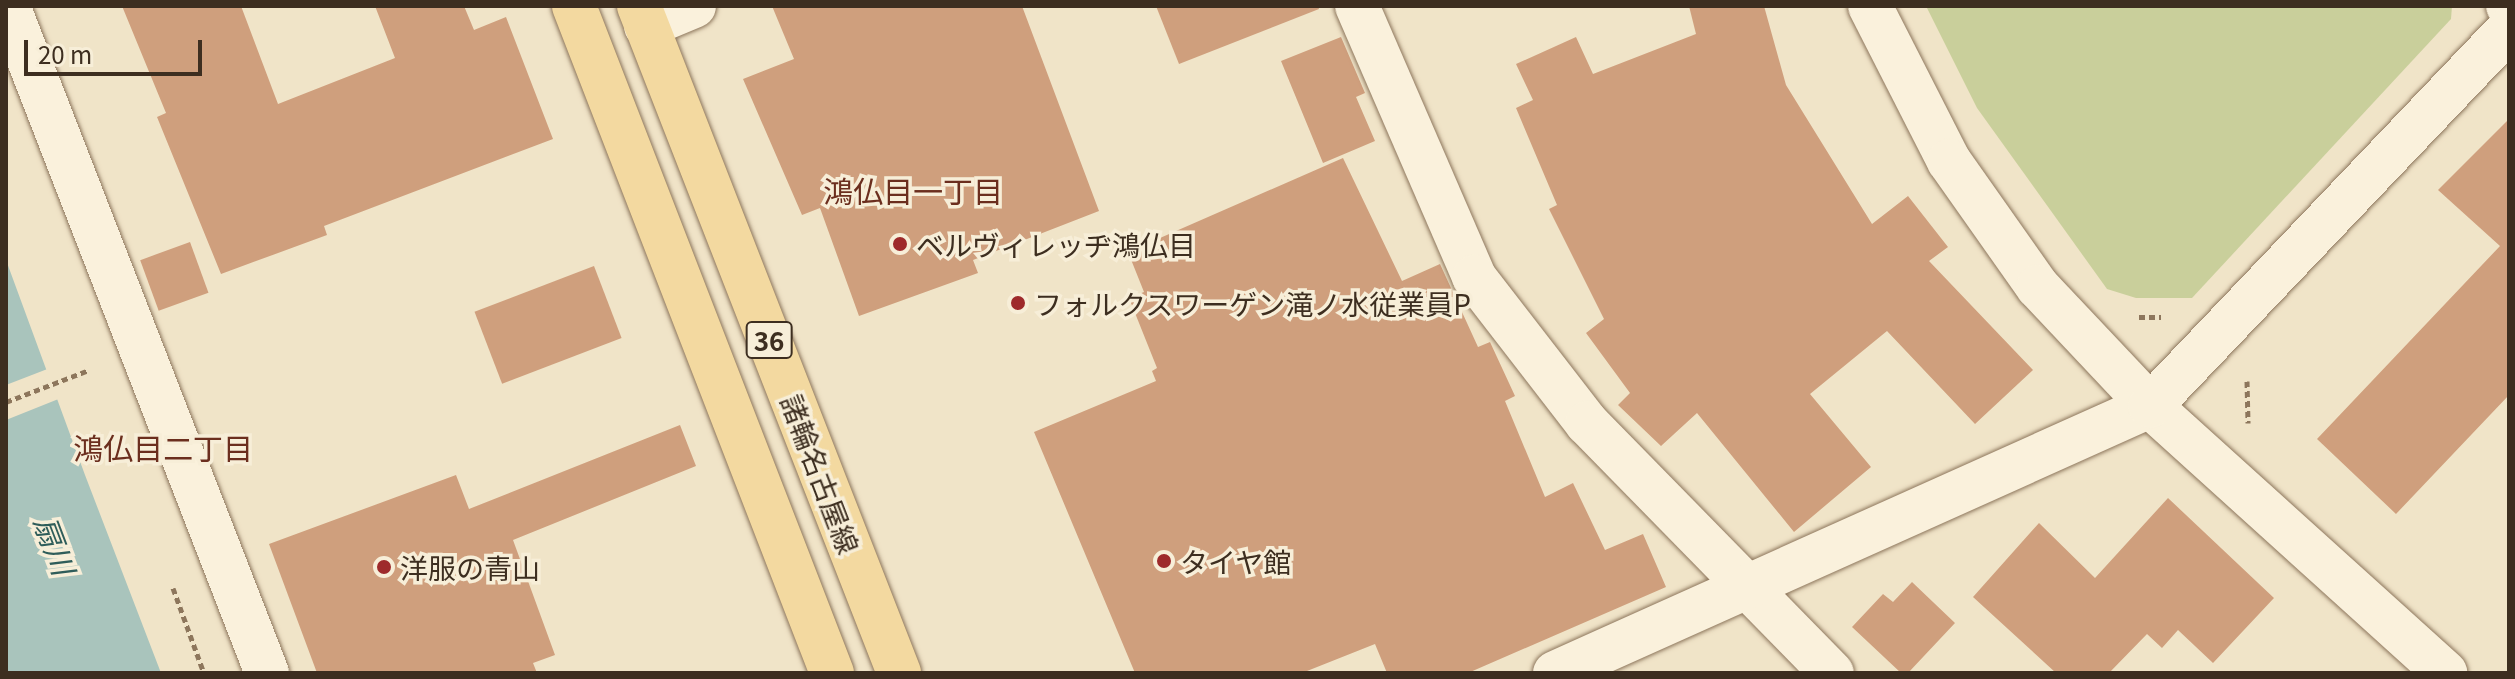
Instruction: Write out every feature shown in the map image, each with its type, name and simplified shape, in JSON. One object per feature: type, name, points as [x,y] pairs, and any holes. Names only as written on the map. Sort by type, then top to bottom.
[{"type":"main road","name":"36","points":[[574,6],[832,673]]},
{"type":"main road","name":"諸輪名古屋線","points":[[643,16],[899,673]]},
{"type":"street","points":[[8,6],[267,673]]},
{"type":"street","points":[[643,16],[694,6]]},
{"type":"street","points":[[1357,6],[1474,277],[1587,423],[1832,673]]},
{"type":"street","points":[[1870,6],[1949,161],[2038,287],[2150,406],[2445,673]]},
{"type":"street","points":[[1555,673],[2150,406],[2509,29]]},
{"type":"path","points":[[2132,317],[2172,317]]},
{"type":"path","points":[[6,402],[89,370]]},
{"type":"path","points":[[2247,370],[2249,431]]},
{"type":"green space","points":[[1926,6],[2452,6],[2451,19],[2192,298],[2136,298],[2107,289],[1977,108]]},
{"type":"water","name":"扇川","points":[[6,260],[85,475],[161,673],[6,673]]},
{"type":"pier","points":[[50,368],[61,398],[6,420],[6,385]]},
{"type":"building","points":[[122,6],[241,6],[278,104],[395,58],[375,6],[464,6],[474,30],[506,17],[553,139],[324,226],[327,235],[221,274],[157,117],[166,113]]},
{"type":"building","points":[[772,6],[1022,6],[1099,211],[973,260],[978,273],[859,316],[820,208],[802,215],[743,79],[794,59]]},
{"type":"building","points":[[1156,6],[1318,6],[1319,9],[1179,64]]},
{"type":"building","points":[[1689,6],[1764,6],[1786,85],[1872,224],[1908,196],[1948,247],[1929,261],[2033,370],[1975,424],[1887,331],[1810,394],[1871,467],[1794,532],[1697,413],[1661,446],[1618,405],[1630,393],[1586,333],[1604,319],[1549,209],[1557,205],[1516,108],[1533,100],[1516,64],[1576,37],[1593,74],[1696,34]]},
{"type":"building","points":[[1341,37],[1365,93],[1356,97],[1375,141],[1323,163],[1281,61]]},
{"type":"building","points":[[2509,119],[2509,395],[2396,514],[2317,439],[2500,246],[2438,190]]},
{"type":"building","points":[[1343,158],[1402,281],[1440,264],[1478,347],[1490,342],[1515,396],[1505,401],[1545,497],[1573,483],[1605,550],[1643,534],[1666,587],[1468,673],[1387,673],[1375,644],[1302,673],[1135,673],[1034,432],[1156,381],[1152,371],[1157,368],[1129,298],[1144,292],[1128,252]]},
{"type":"building","points":[[190,242],[208,293],[159,311],[140,260]]},
{"type":"building","points":[[594,266],[622,338],[502,384],[475,312]]},
{"type":"building","name":"洋服の青山","points":[[680,425],[696,466],[513,540],[555,655],[533,663],[537,673],[317,673],[269,544],[456,475],[469,509]]},
{"type":"building","points":[[2168,498],[2274,598],[2213,663],[2178,630],[2162,648],[2147,634],[2109,673],[2056,673],[1973,597],[2039,523],[2095,578]]},
{"type":"building","points":[[1912,582],[1955,623],[1908,673],[1901,673],[1852,627],[1883,594],[1893,602]]},
{"type":"place","name":"ベルヴィレッヂ鴻仏目","points":[[900,244]]},
{"type":"place","name":"フォルクスワーゲン滝ノ水従業員P","points":[[1018,303]]},
{"type":"place","name":"タイヤ館","points":[[1164,561]]},
{"type":"place","name":"洋服の青山","points":[[384,567]]},
{"type":"district","name":"鴻仏目一丁目","points":[[913,190]]},
{"type":"district","name":"鴻仏目二丁目","points":[[163,447]]}]
